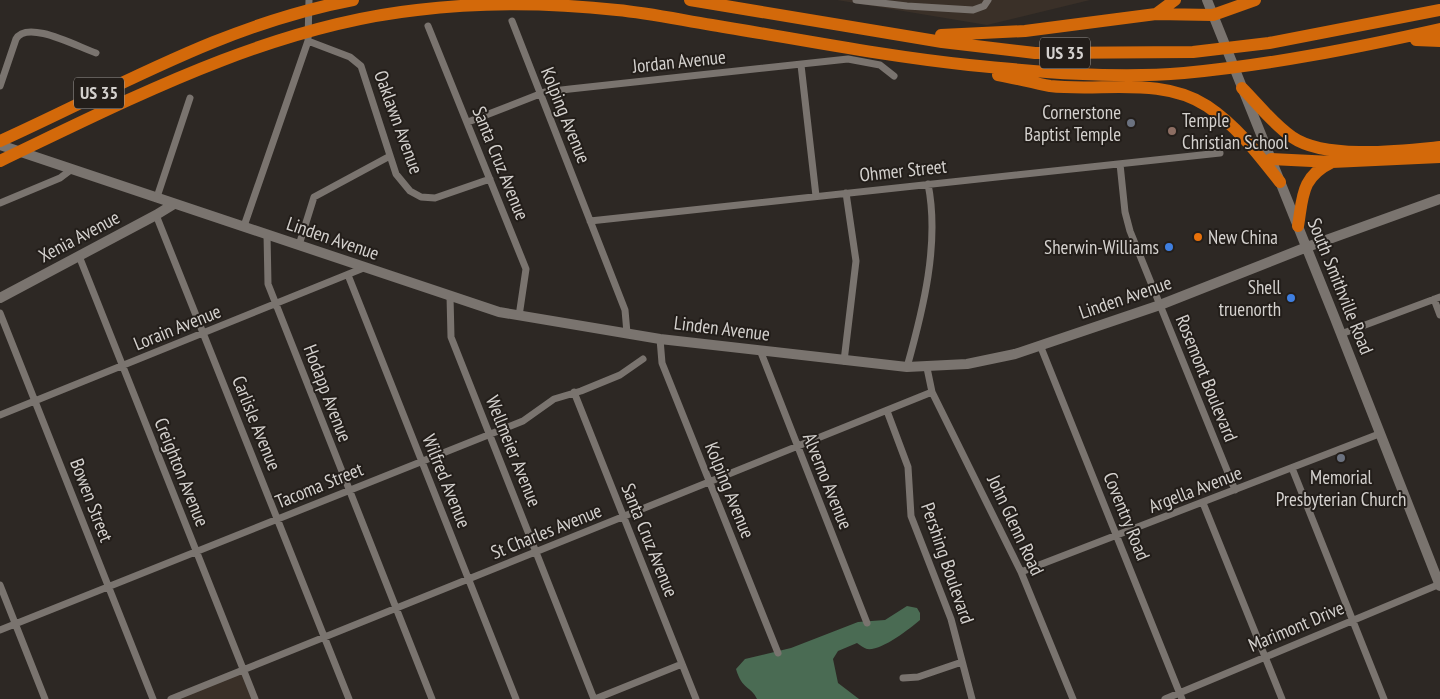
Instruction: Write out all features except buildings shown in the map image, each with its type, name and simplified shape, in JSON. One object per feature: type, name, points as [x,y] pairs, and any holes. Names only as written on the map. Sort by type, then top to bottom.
[{"type":"highway","name":"US 35","points":[[0,143],[172,58],[222,37],[353,0]]},
{"type":"highway","name":"US 35","points":[[690,0],[898,34],[1035,53],[1193,52],[1278,42],[1440,10]]},
{"type":"highway","points":[[1156,14],[1175,0]]},
{"type":"highway","points":[[898,34],[974,35],[1016,32],[1156,14],[1214,19],[1255,0]]},
{"type":"highway","name":"US 35","points":[[0,161],[223,60],[279,40],[339,24],[415,10],[482,5],[554,5],[620,10],[918,58],[1092,74],[1181,73],[1302,58],[1440,29]]},
{"type":"highway","points":[[1381,42],[1440,41]]},
{"type":"highway","points":[[918,58],[1051,86],[1152,88],[1185,95],[1206,105],[1233,125],[1280,182]]},
{"type":"highway","points":[[1242,88],[1292,137],[1313,148],[1398,151],[1440,147]]},
{"type":"highway","points":[[1271,159],[1332,162],[1440,157]]},
{"type":"highway","points":[[1298,226],[1306,186],[1315,170],[1332,162]]},
{"type":"main road","name":"South Smithville Road","points":[[1207,0],[1307,247],[1440,585]]},
{"type":"main road","name":"Linden Avenue","points":[[0,143],[174,204],[499,312],[660,339],[844,361],[927,368],[975,363],[1040,345],[1160,305],[1307,247],[1440,199]]},
{"type":"main road","name":"Xenia Avenue","points":[[0,298],[174,204]]},
{"type":"street","points":[[244,226],[308,41],[309,0]]},
{"type":"street","points":[[856,0],[900,6],[974,10],[984,6],[988,0]]},
{"type":"street","name":"Kolping Avenue","points":[[512,21],[625,310],[627,333]]},
{"type":"street","name":"Santa Cruz Avenue","points":[[428,26],[526,269],[519,316]]},
{"type":"street","points":[[0,86],[16,39],[19,34],[27,30],[39,31],[96,53]]},
{"type":"street","name":"Oaklawn Avenue","points":[[308,41],[350,56],[361,66],[390,156],[400,180],[410,191],[421,197],[442,197],[490,179]]},
{"type":"street","name":"Jordan Avenue","points":[[468,122],[540,94],[570,89],[857,60],[883,67],[894,76]]},
{"type":"street","points":[[801,66],[816,196]]},
{"type":"street","points":[[157,197],[190,98]]},
{"type":"street","name":"Ohmer Street","points":[[590,221],[1220,153]]},
{"type":"street","points":[[299,245],[314,197],[390,156]]},
{"type":"street","name":"Rosemont Boulevard","points":[[1120,164],[1127,223],[1235,490]]},
{"type":"street","points":[[0,203],[60,178],[72,169]]},
{"type":"street","points":[[907,367],[923,311],[932,236],[928,184]]},
{"type":"street","points":[[844,361],[856,261],[846,193]]},
{"type":"street","name":"Carlisle Avenue","points":[[156,215],[349,699]]},
{"type":"street","name":"Hodapp Avenue","points":[[267,234],[267,280],[432,699]]},
{"type":"street","name":"Creighton Avenue","points":[[79,256],[255,699]]},
{"type":"street","name":"Lorain Avenue","points":[[0,415],[366,267]]},
{"type":"street","name":"Wilfred Avenue","points":[[348,275],[516,699]]},
{"type":"street","name":"Wellmeier Avenue","points":[[450,296],[451,337],[595,699]]},
{"type":"street","points":[[1341,334],[1437,298],[1440,315]]},
{"type":"street","name":"Bowen Street","points":[[0,313],[153,699]]},
{"type":"street","name":"Kolping Avenue","points":[[660,339],[662,363],[778,653]]},
{"type":"street","name":"Coventry Road","points":[[1040,345],[1181,696]]},
{"type":"street","name":"Alverno Avenue","points":[[760,350],[867,623]]},
{"type":"street","name":"Tacoma Street","points":[[0,630],[530,418],[548,402],[620,375],[643,359]]},
{"type":"street","name":"John Glenn Road","points":[[927,368],[932,392],[1021,572],[1073,699]]},
{"type":"street","name":"Santa Cruz Avenue","points":[[574,392],[696,699]]},
{"type":"street","name":"St Charles Avenue","points":[[171,699],[932,392]]},
{"type":"street","name":"Pershing Boulevard","points":[[887,411],[908,467],[911,516],[951,619],[972,699]]},
{"type":"street","name":"Argella Avenue","points":[[1021,572],[1380,434]]},
{"type":"street","points":[[1292,468],[1384,699]]},
{"type":"street","points":[[1203,503],[1282,699]]},
{"type":"street","points":[[0,585],[45,699]]},
{"type":"street","name":"Marimont Drive","points":[[1165,699],[1181,696],[1265,657],[1440,585]]},
{"type":"street","points":[[903,678],[918,677],[962,662]]},
{"type":"street","points":[[595,699],[682,664]]},
{"type":"shaded area","points":[[837,0],[1090,0],[987,25]]},
{"type":"shaded area","points":[[243,670],[255,699],[171,699]]},
{"type":"green space","points":[[907,606],[917,608],[920,613],[920,620],[902,634],[873,649],[867,649],[857,643],[838,651],[833,659],[838,683],[859,699],[757,699],[738,676],[736,669],[745,659],[791,648],[858,622],[885,620]]},
{"type":"place","name":"Cornerstone Baptist Temple","points":[[1131,123]]},
{"type":"place","name":"Temple Christian School","points":[[1172,131]]},
{"type":"place","name":"New China","points":[[1198,237]]},
{"type":"place","name":"Sherwin-Williams","points":[[1169,247]]},
{"type":"place","name":"Shell truenorth","points":[[1291,298]]},
{"type":"place","name":"Memorial Presbyterian Church","points":[[1341,458]]}]
